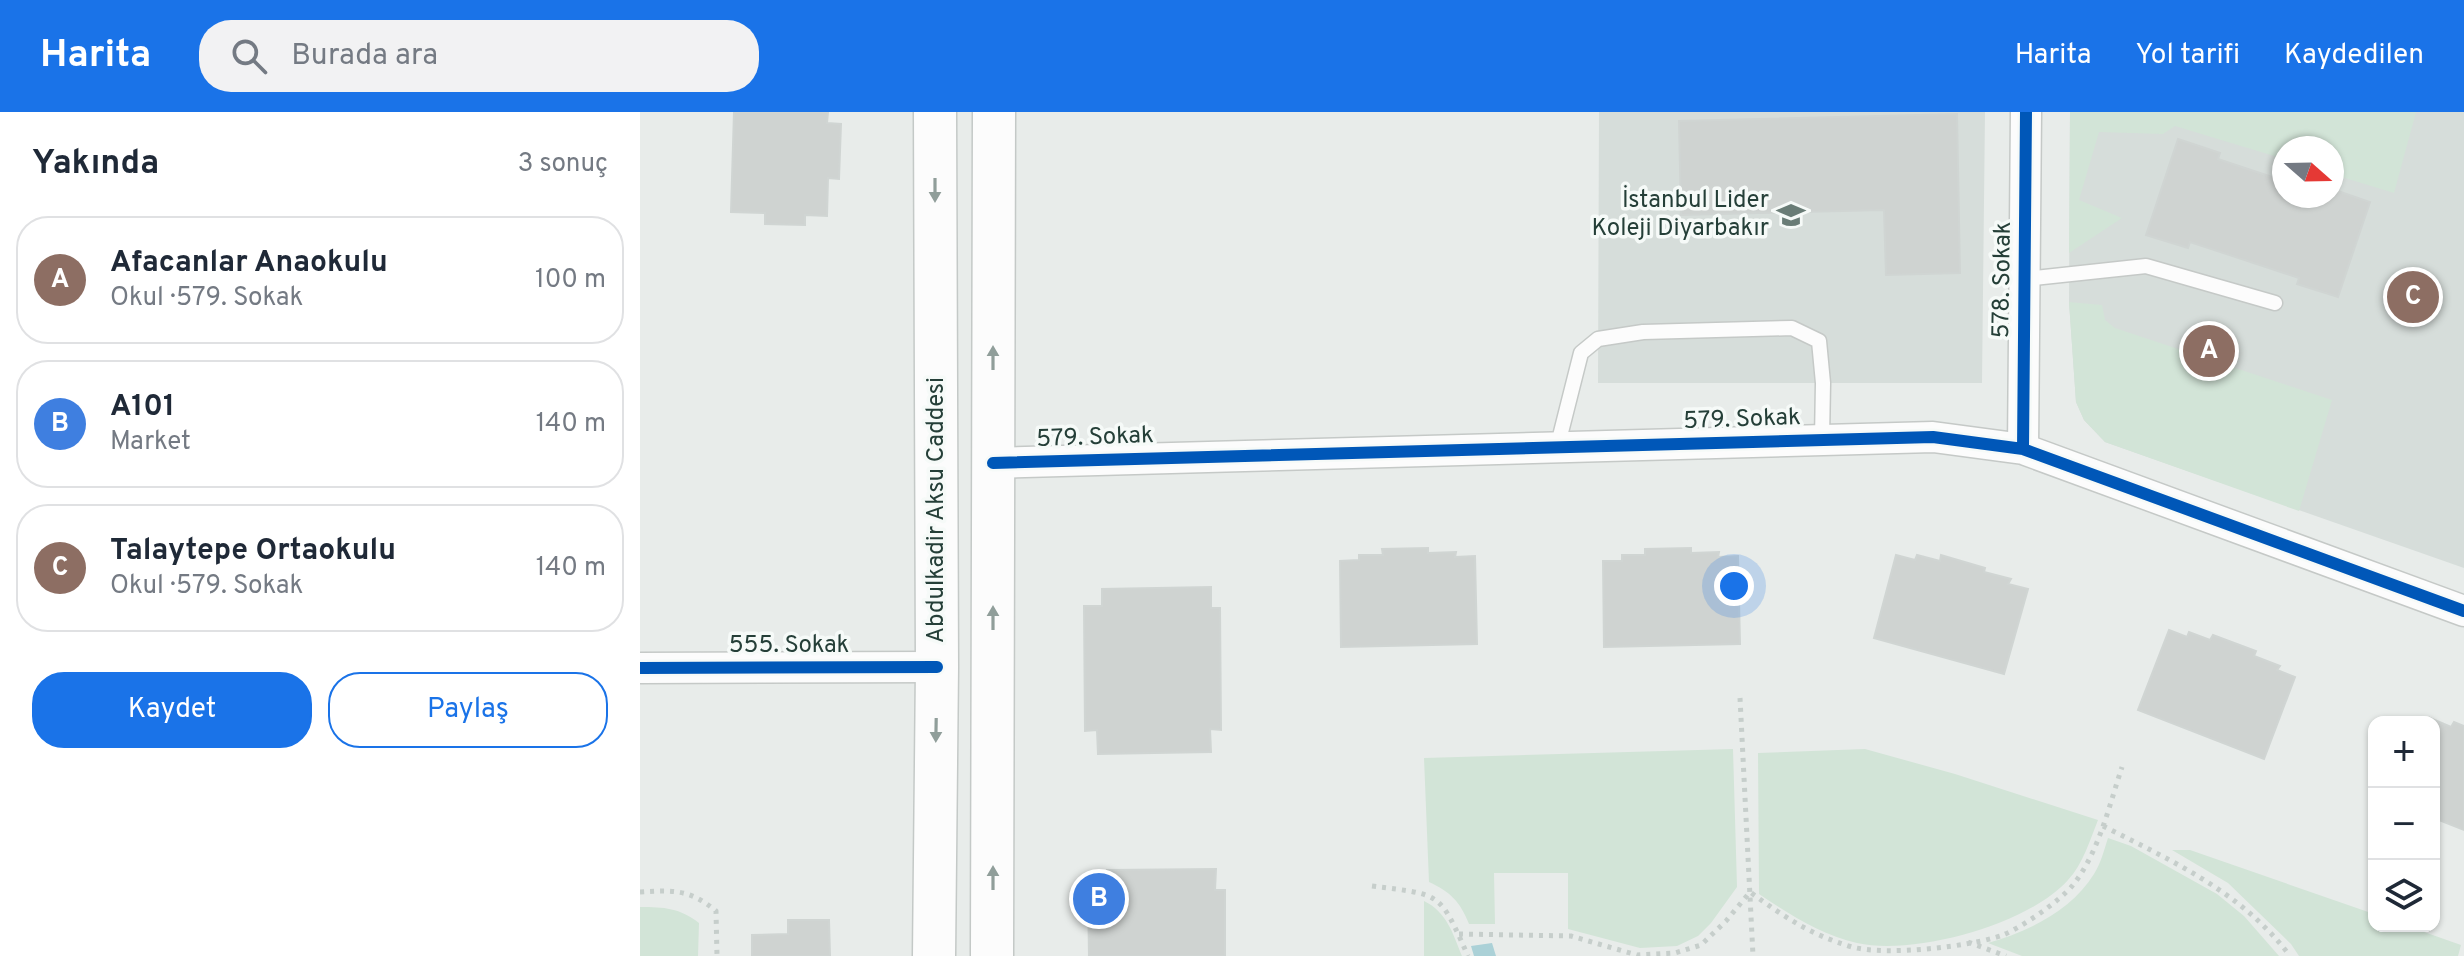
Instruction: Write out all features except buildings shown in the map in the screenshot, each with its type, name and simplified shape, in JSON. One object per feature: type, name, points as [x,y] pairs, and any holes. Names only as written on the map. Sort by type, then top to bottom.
[{"type":"main road","name":"Abdulkadir Aksu Caddesi","points":[[934,956],[937,667],[935,112]]},
{"type":"main road","points":[[992,956],[994,112]]},
{"type":"street","name":"578. Sokak","points":[[2023,449],[2026,112]]},
{"type":"street","name":"579. Sokak","points":[[993,463],[1933,437],[2023,449],[2464,611]]},
{"type":"street","name":"555. Sokak","points":[[640,668],[937,667]]},
{"type":"lane","points":[[2025,279],[2146,266],[2275,303]]},
{"type":"lane","points":[[1557,448],[1581,353],[1598,339],[1643,332],[1792,328],[1819,341],[1823,383],[1822,439]]},
{"type":"path","points":[[1740,698],[1753,956]]},
{"type":"path","points":[[1750,892],[1803,929],[1855,948],[1886,953],[2004,934],[2048,907],[2073,885],[2098,842],[2122,767]]},
{"type":"path","points":[[2103,826],[2199,874],[2273,933],[2290,956]]},
{"type":"path","points":[[1372,886],[1427,893],[1442,904],[1468,956]]},
{"type":"path","points":[[640,892],[674,890],[704,901],[716,911],[717,956]]},
{"type":"path","points":[[1459,934],[1571,936],[1637,955],[1675,953],[1701,945],[1750,892]]},
{"type":"path","points":[[1967,942],[2006,956]]},
{"type":"shaded area","name":"İstanbul Lider Koleji Diyarbakır","points":[[1599,112],[1985,112],[1982,383],[1598,383]]},
{"type":"shaded area","points":[[2070,112],[2464,112],[2464,568],[2105,442],[2084,420],[2076,402],[2069,302]]},
{"type":"green space","points":[[2070,112],[2416,112],[2394,193],[2344,178],[2344,136],[2272,136],[2272,155],[2175,126],[2163,134],[2099,132],[2079,200],[2122,218],[2069,253]]},
{"type":"green space","points":[[2069,302],[2102,305],[2105,320],[2115,328],[2332,400],[2299,511],[2105,442],[2084,420],[2076,402]]},
{"type":"green space","points":[[1733,749],[1737,887],[1698,936],[1677,946],[1640,948],[1568,929],[1568,873],[1494,873],[1495,924],[1469,924],[1454,898],[1429,882],[1424,758]]},
{"type":"green space","points":[[1865,749],[2098,820],[2086,852],[2073,874],[2050,896],[1999,923],[1970,933],[1909,945],[1881,946],[1831,935],[1759,894],[1758,753]]},
{"type":"green space","points":[[2108,838],[2131,846],[2217,894],[2244,916],[2279,956],[2022,956],[1988,943],[2033,926],[2074,898],[2096,870]]},
{"type":"green space","points":[[2172,850],[2190,850],[2368,912],[2368,932],[2424,932],[2461,945],[2458,956],[2299,956],[2291,944],[2228,883]]},
{"type":"green space","points":[[1424,901],[1444,917],[1462,956],[1424,956]]},
{"type":"green space","points":[[640,907],[671,909],[699,923],[698,956],[640,956]]},
{"type":"water","points":[[1492,943],[1496,956],[1474,956],[1471,946]]},
{"type":"cycle path","points":[[2023,449],[2026,112]]},
{"type":"cycle path","points":[[993,463],[1933,437],[2023,449],[2464,611]]},
{"type":"cycle path","points":[[640,668],[937,667]]},
{"type":"place","name":"İstanbul Lider Koleji Diyarbakır","points":[[1791,215]]},
{"type":"place","name":"Talaytepe Ortaokulu","points":[[2413,297]]},
{"type":"place","name":"Afacanlar Anaokulu","points":[[2209,351]]},
{"type":"place","name":"A101","points":[[1099,899]]}]
